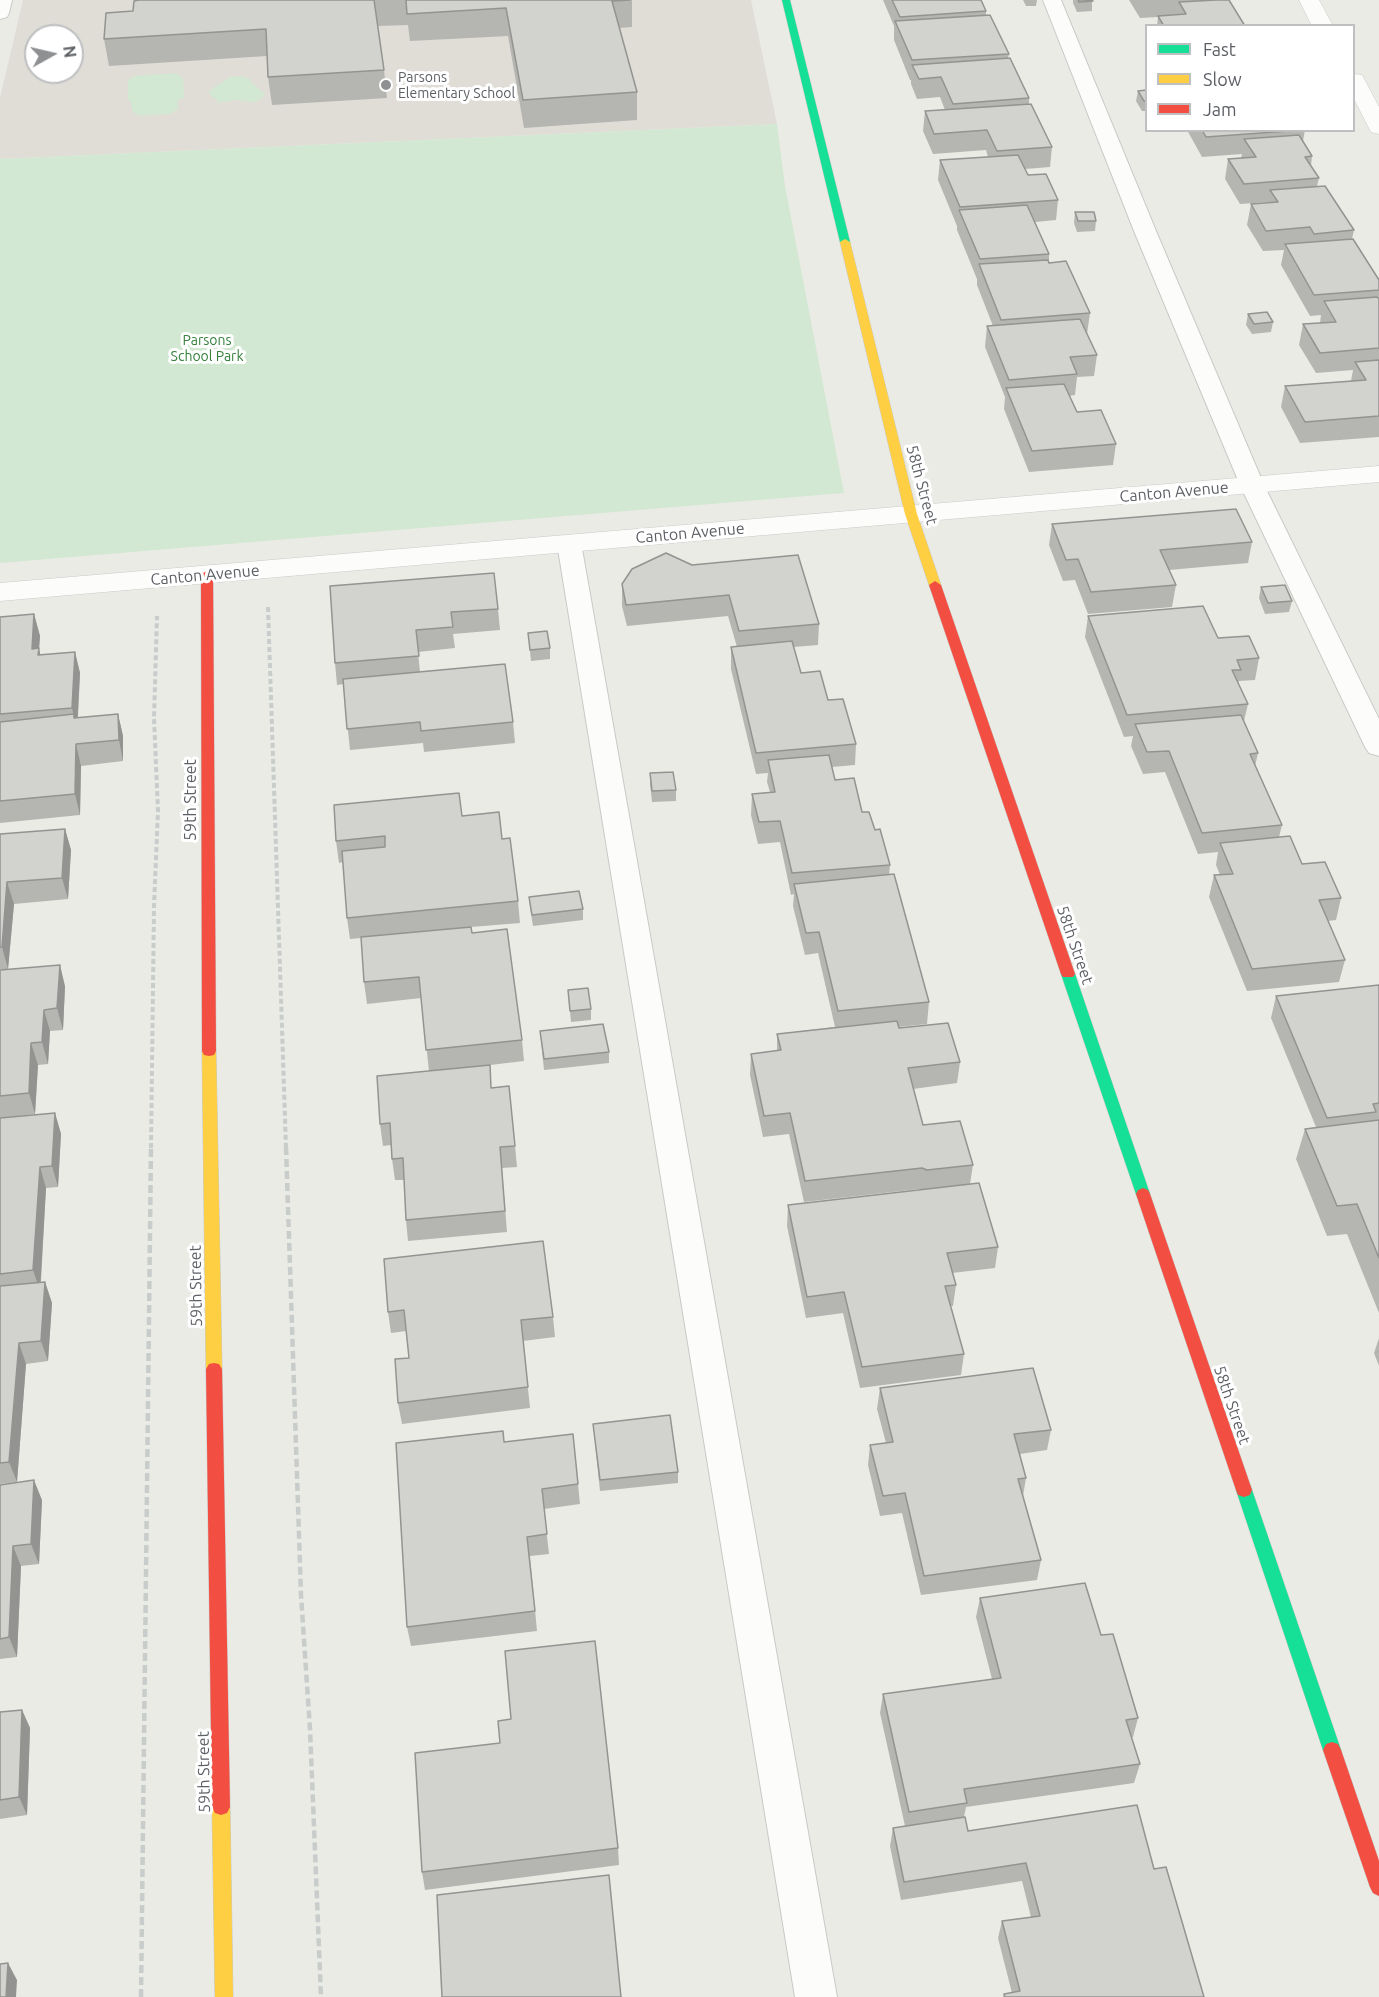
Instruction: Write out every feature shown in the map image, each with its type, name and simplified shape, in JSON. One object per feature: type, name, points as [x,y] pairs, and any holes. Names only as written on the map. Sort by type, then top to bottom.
[{"type":"street","name":"58th Street","points":[[786,0],[911,514],[1379,1887]]},
{"type":"street","points":[[1309,0],[1322,24]]},
{"type":"street","points":[[1355,84],[1379,127]]},
{"type":"street","name":"Canton Avenue","points":[[0,592],[1379,474]]},
{"type":"street","name":"59th Street","points":[[207,574],[208,1003],[224,1997]]},
{"type":"lane","points":[[0,13],[3,0]]},
{"type":"lane","points":[[1052,0],[1145,231],[1252,485],[1379,747]]},
{"type":"lane","points":[[569,543],[816,1997]]},
{"type":"path","points":[[267,570],[301,1595],[310,1729],[321,1997]]},
{"type":"path","points":[[141,1997],[148,1348],[158,812],[154,718],[157,609]]},
{"type":"shaded area","name":"Parsons Elementary School","points":[[23,0],[751,0],[777,124],[0,159],[0,98]]},
{"type":"green space","points":[[175,73],[183,78],[184,98],[178,100],[178,109],[170,114],[139,116],[132,111],[131,102],[128,100],[128,80],[135,76]]},
{"type":"green space","points":[[240,76],[250,79],[265,94],[262,98],[255,102],[236,100],[217,103],[209,91],[230,77]]},
{"type":"green space","name":"Parsons School Park","points":[[777,124],[785,186],[844,493],[0,563],[0,159]]},
{"type":"building","points":[[374,0],[384,70],[268,77],[266,29],[104,39],[106,13],[133,11],[134,1]]},
{"type":"building","points":[[406,0],[630,0],[612,1],[637,92],[523,100],[506,8],[407,14]]},
{"type":"building","points":[[892,0],[981,0],[986,11],[900,17]]},
{"type":"building","points":[[1229,0],[1244,24],[1163,24],[1158,16],[1186,14],[1179,2]]},
{"type":"building","points":[[990,15],[1009,54],[912,60],[895,21]]},
{"type":"building","points":[[1010,58],[1029,98],[953,104],[941,77],[919,79],[912,65]]},
{"type":"building","points":[[1145,90],[1145,101],[1144,101],[1138,91]]},
{"type":"building","points":[[1031,104],[1052,147],[997,151],[987,130],[934,134],[925,111]]},
{"type":"building","points":[[1203,132],[1275,132],[1206,137]]},
{"type":"building","points":[[1299,135],[1312,156],[1305,157],[1319,178],[1244,184],[1228,159],[1256,157],[1244,139]]},
{"type":"building","points":[[1018,155],[1028,175],[1046,174],[1058,200],[960,207],[940,160]]},
{"type":"building","points":[[1325,186],[1354,230],[1314,234],[1310,227],[1266,231],[1251,204],[1278,202],[1270,190]]},
{"type":"building","points":[[1027,205],[1049,254],[980,259],[959,210]]},
{"type":"building","points":[[1075,212],[1094,212],[1096,221],[1078,221]]},
{"type":"building","points":[[1353,239],[1379,280],[1379,290],[1314,295],[1285,244]]},
{"type":"building","points":[[1048,260],[1049,263],[1066,261],[1090,313],[1001,320],[979,264]]},
{"type":"building","points":[[1377,297],[1379,299],[1379,348],[1320,353],[1303,324],[1336,322],[1324,301]]},
{"type":"building","points":[[1267,312],[1273,322],[1254,324],[1248,314]]},
{"type":"building","points":[[1080,319],[1097,355],[1070,357],[1077,374],[1009,380],[987,326]]},
{"type":"building","points":[[1379,360],[1379,416],[1305,422],[1285,386],[1366,380],[1355,362]]},
{"type":"building","points":[[1064,384],[1077,412],[1101,410],[1116,444],[1032,451],[1006,388]]},
{"type":"building","points":[[1236,509],[1252,542],[1160,550],[1176,585],[1091,592],[1078,559],[1066,560],[1052,524]]},
{"type":"building","points":[[666,553],[692,565],[798,555],[819,624],[739,631],[729,595],[626,605],[622,584],[632,569]]},
{"type":"building","points":[[494,573],[498,609],[451,612],[453,627],[416,630],[419,656],[335,663],[330,586]]},
{"type":"building","points":[[1285,585],[1292,601],[1268,603],[1261,587]]},
{"type":"building","points":[[1203,606],[1218,638],[1249,636],[1259,658],[1237,660],[1241,670],[1232,670],[1248,704],[1127,715],[1088,616]]},
{"type":"building","points":[[34,614],[32,649],[39,648],[38,655],[75,652],[72,708],[0,714],[0,617]]},
{"type":"building","points":[[547,631],[550,648],[530,650],[528,633]]},
{"type":"building","points":[[792,641],[801,673],[820,671],[828,700],[843,699],[856,744],[756,753],[731,647]]},
{"type":"building","points":[[505,664],[513,722],[421,731],[420,722],[347,729],[343,679]]},
{"type":"building","points":[[74,714],[74,718],[118,714],[119,740],[76,744],[75,794],[0,801],[0,722]]},
{"type":"building","points":[[1241,715],[1258,753],[1250,754],[1282,825],[1202,833],[1169,751],[1147,752],[1135,724]]},
{"type":"building","points":[[829,755],[835,780],[854,778],[862,812],[869,812],[875,830],[880,829],[890,865],[792,873],[780,821],[759,822],[752,794],[775,792],[768,760]]},
{"type":"building","points":[[673,772],[676,790],[652,791],[650,773]]},
{"type":"building","points":[[459,793],[462,816],[499,812],[502,839],[510,838],[518,901],[347,918],[342,851],[385,847],[385,836],[336,841],[334,805]]},
{"type":"building","points":[[65,829],[62,878],[7,882],[2,947],[0,947],[0,834]]},
{"type":"building","points":[[1290,836],[1302,864],[1325,862],[1341,898],[1319,900],[1345,960],[1252,969],[1214,875],[1233,874],[1220,843]]},
{"type":"building","points":[[894,874],[929,1002],[838,1011],[819,932],[806,933],[794,884]]},
{"type":"building","points":[[579,891],[583,909],[532,915],[529,897]]},
{"type":"building","points":[[471,927],[472,933],[507,929],[522,1040],[426,1050],[419,977],[364,982],[361,937]]},
{"type":"building","points":[[60,965],[57,1008],[44,1010],[42,1042],[31,1043],[29,1093],[0,1096],[0,970]]},
{"type":"building","points":[[1379,985],[1379,1103],[1373,1104],[1376,1112],[1327,1118],[1276,996]]},
{"type":"building","points":[[588,988],[591,1009],[570,1011],[568,990]]},
{"type":"building","points":[[897,1021],[899,1028],[948,1023],[960,1062],[908,1068],[923,1125],[960,1121],[973,1165],[927,1170],[922,1168],[805,1181],[790,1113],[764,1116],[751,1054],[781,1050],[777,1034]]},
{"type":"building","points":[[603,1024],[609,1052],[544,1059],[540,1031]]},
{"type":"building","points":[[490,1065],[491,1088],[509,1086],[515,1146],[500,1147],[505,1211],[406,1220],[403,1158],[392,1159],[390,1123],[380,1124],[377,1076]]},
{"type":"building","points":[[55,1113],[52,1166],[40,1167],[33,1270],[0,1274],[0,1118]]},
{"type":"building","points":[[1379,1120],[1379,1258],[1357,1204],[1337,1206],[1305,1129]]},
{"type":"building","points":[[979,1183],[998,1247],[947,1253],[956,1285],[945,1286],[964,1354],[862,1367],[844,1292],[807,1297],[788,1205]]},
{"type":"building","points":[[543,1241],[553,1317],[521,1320],[528,1387],[398,1403],[395,1359],[409,1358],[404,1310],[388,1312],[384,1259]]},
{"type":"building","points":[[45,1282],[41,1341],[19,1343],[9,1462],[0,1463],[0,1286]]},
{"type":"building","points":[[1033,1368],[1051,1430],[1014,1434],[1026,1478],[1018,1479],[1041,1560],[924,1576],[905,1493],[883,1496],[870,1445],[893,1442],[880,1388]]},
{"type":"building","points":[[670,1415],[678,1472],[600,1480],[593,1424]]},
{"type":"building","points":[[503,1431],[504,1442],[573,1434],[578,1484],[542,1489],[547,1534],[527,1537],[535,1611],[407,1627],[396,1443]]},
{"type":"building","points":[[34,1480],[31,1544],[13,1546],[9,1637],[0,1639],[0,1485]]},
{"type":"building","points":[[1085,1583],[1101,1635],[1113,1634],[1138,1718],[1126,1720],[1140,1764],[964,1789],[967,1803],[909,1812],[883,1694],[1001,1678],[980,1598]]},
{"type":"building","points":[[595,1641],[618,1848],[422,1872],[415,1753],[500,1743],[498,1721],[511,1719],[505,1651]]},
{"type":"building","points":[[22,1710],[19,1797],[0,1800],[0,1712]]},
{"type":"building","points":[[1137,1805],[1154,1869],[1166,1867],[1204,1997],[1005,1997],[1004,1994],[1020,1991],[1002,1921],[1040,1916],[1026,1863],[904,1882],[893,1828],[965,1817],[968,1831]]},
{"type":"building","points":[[609,1875],[621,1997],[442,1997],[437,1895]]},
{"type":"building","points":[[8,1963],[6,1997],[0,1997],[0,1964]]},
{"type":"traffic: fast","points":[[786,0],[845,242]]},
{"type":"traffic: fast","points":[[1068,974],[1143,1194]]},
{"type":"traffic: fast","points":[[1244,1490],[1332,1750]]},
{"type":"traffic: slow","points":[[845,242],[911,514],[935,585]]},
{"type":"traffic: slow","points":[[209,1051],[214,1369]]},
{"type":"traffic: slow","points":[[221,1807],[224,1997]]},
{"type":"traffic: jam","points":[[207,574],[209,1051]]},
{"type":"traffic: jam","points":[[935,585],[1068,974]]},
{"type":"traffic: jam","points":[[1143,1194],[1244,1490]]},
{"type":"traffic: jam","points":[[214,1369],[221,1807]]},
{"type":"traffic: jam","points":[[1332,1750],[1379,1887]]},
{"type":"place","name":"Parsons Elementary School","points":[[386,85]]}]
